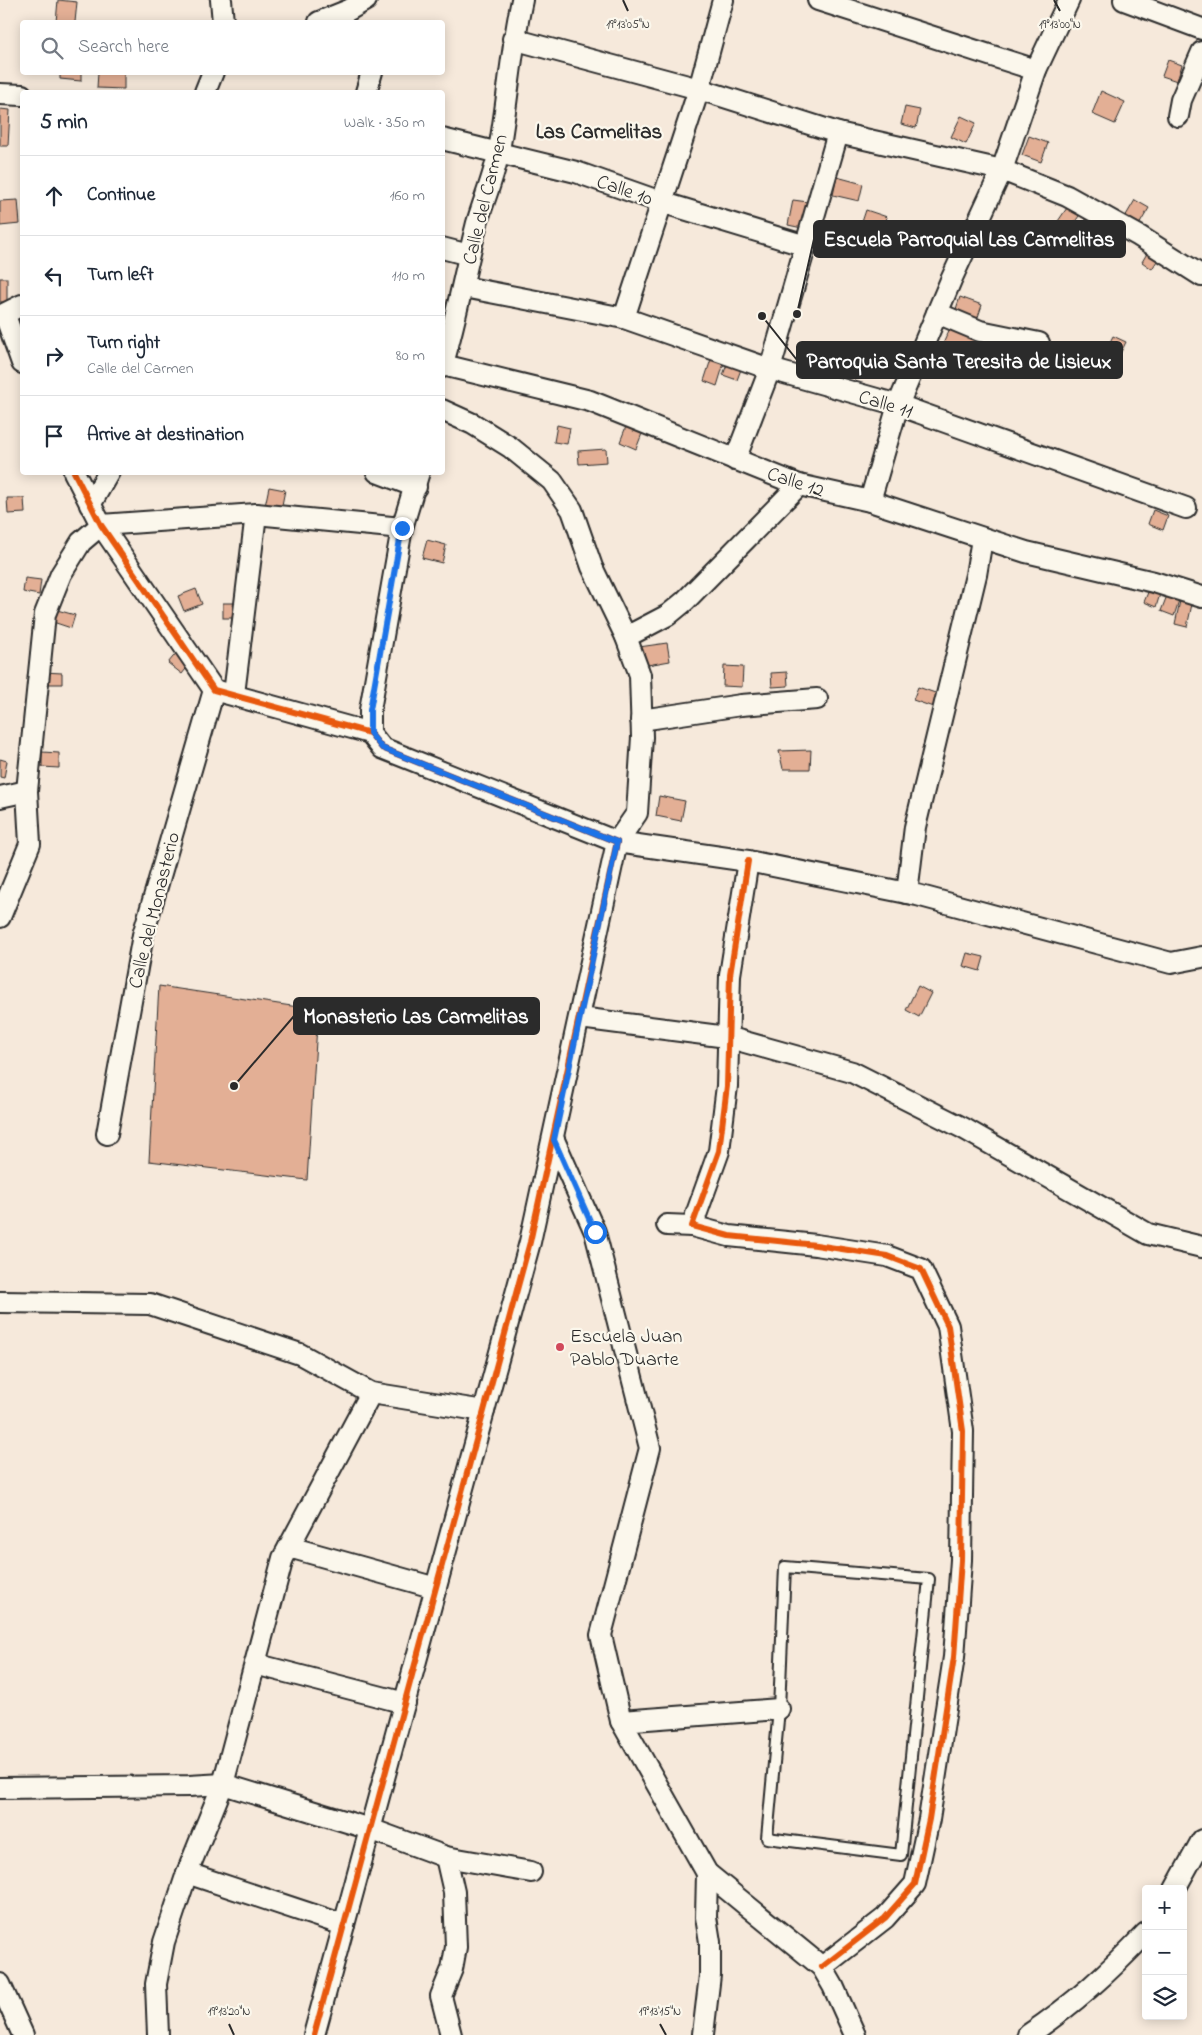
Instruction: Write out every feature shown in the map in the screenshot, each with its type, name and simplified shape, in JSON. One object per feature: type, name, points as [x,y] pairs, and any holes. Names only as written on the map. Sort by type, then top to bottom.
[{"type":"street","points":[[221,0],[223,20]]},
{"type":"street","name":"Calle del Carmen","points":[[445,358],[464,287],[469,255],[499,152],[513,39],[522,0]]},
{"type":"street","points":[[624,318],[699,89],[723,0]]},
{"type":"street","points":[[818,0],[1036,70]]},
{"type":"street","points":[[1124,0],[1202,29]]},
{"type":"street","points":[[870,501],[898,405],[937,313],[1002,170],[1036,70],[1062,2]]},
{"type":"street","points":[[323,20],[354,3]]},
{"type":"street","points":[[513,39],[699,89],[838,133],[1002,170],[1066,196],[1139,236],[1202,276]]},
{"type":"street","points":[[1178,116],[1181,100],[1202,52]]},
{"type":"street","points":[[206,90],[212,75]]},
{"type":"street","points":[[367,90],[371,75]]},
{"type":"street","points":[[0,94],[20,95]]},
{"type":"street","points":[[736,460],[770,369],[838,133]]},
{"type":"street","name":"Calle 10","points":[[445,141],[499,152],[576,172],[661,202],[806,246]]},
{"type":"street","points":[[445,249],[469,255]]},
{"type":"street","name":"Calle 11","points":[[464,287],[624,318],[770,369],[898,405],[1186,508]]},
{"type":"street","points":[[20,307],[2,315],[20,358]]},
{"type":"street","points":[[937,313],[980,331],[1038,343]]},
{"type":"street","name":"Calle 12","points":[[445,366],[590,401],[799,484],[870,501],[1026,552],[1154,582],[1202,597]]},
{"type":"street","points":[[314,2035],[530,1242],[554,1140],[617,842],[637,813],[641,720],[640,675],[626,637],[592,567],[572,510],[552,481],[510,447],[474,424],[445,411]]},
{"type":"street","points":[[75,475],[101,525],[214,690],[370,733],[382,748],[617,842],[748,861],[906,893],[1171,963],[1202,957]]},
{"type":"street","points":[[90,505],[107,475]]},
{"type":"street","points":[[370,733],[370,710],[402,528],[417,480],[393,475]]},
{"type":"street","points":[[626,637],[668,615],[685,601],[799,484]]},
{"type":"street","points":[[0,917],[30,844],[27,791],[45,614],[61,574],[81,542],[101,525],[256,514],[402,528]]},
{"type":"street","points":[[234,694],[256,514]]},
{"type":"street","points":[[906,893],[915,827],[976,575],[982,539]]},
{"type":"street","name":"Calle del Monasterio","points":[[107,1134],[143,935],[214,690]]},
{"type":"street","points":[[641,720],[741,705],[817,699]]},
{"type":"street","points":[[0,797],[27,791]]},
{"type":"street","points":[[692,1226],[719,1151],[727,1086],[726,1037],[730,975],[748,861]]},
{"type":"street","points":[[580,1018],[726,1037],[852,1072],[963,1128],[1148,1234],[1202,1247]]},
{"type":"street","points":[[554,1140],[595,1232],[650,1448],[601,1635],[621,1721],[707,1873],[822,1967],[833,1986],[855,2035]]},
{"type":"street","points":[[668,1225],[692,1226],[729,1236],[816,1245],[887,1256],[920,1269],[948,1326],[963,1432],[962,1560],[954,1656],[929,1819],[915,1884],[885,1918],[822,1967]]},
{"type":"street","points":[[0,1302],[150,1304],[300,1354],[371,1393],[484,1411]]},
{"type":"street","points":[[158,2035],[156,1984],[164,1942],[187,1873],[223,1784],[283,1558],[371,1393]]},
{"type":"street","points":[[289,1547],[436,1588]]},
{"type":"street","points":[[255,1664],[405,1703]]},
{"type":"street","points":[[621,1721],[779,1709]]},
{"type":"street","points":[[0,1788],[223,1784],[370,1829],[446,1857],[531,1872]]},
{"type":"street","points":[[1176,1885],[1202,1840]]},
{"type":"street","points":[[446,1857],[454,1892],[456,1947],[452,1969],[441,1996],[451,2035]]},
{"type":"street","points":[[187,1873],[344,1925]]},
{"type":"street","points":[[703,2034],[710,1975],[710,1942],[706,1917],[707,1873]]},
{"type":"street","points":[[1028,2035],[1060,2014],[1106,1976],[1142,1937]]},
{"type":"street","points":[[0,1984],[23,2035]]},
{"type":"lane","points":[[785,1567],[929,1579],[900,1855],[767,1838],[779,1709],[785,1567]]},
{"type":"building","points":[[58,0],[77,2],[75,20],[56,20]]},
{"type":"building","points":[[1168,60],[1182,65],[1177,81],[1162,76]]},
{"type":"building","points":[[60,75],[81,75],[81,81],[60,79]]},
{"type":"building","points":[[98,75],[124,75],[124,89],[97,88]]},
{"type":"building","points":[[1101,91],[1125,102],[1115,124],[1092,114]]},
{"type":"building","points":[[905,107],[920,110],[916,128],[901,124]]},
{"type":"building","points":[[0,109],[10,110],[8,146],[0,146]]},
{"type":"building","points":[[961,116],[976,123],[966,144],[951,137]]},
{"type":"building","points":[[1029,136],[1048,143],[1041,162],[1022,155]]},
{"type":"building","points":[[837,177],[863,184],[859,201],[833,195]]},
{"type":"building","points":[[18,200],[20,224],[0,226],[0,201]]},
{"type":"building","points":[[793,200],[808,202],[802,228],[788,225]]},
{"type":"building","points":[[1135,200],[1149,208],[1139,225],[1125,217]]},
{"type":"building","points":[[1069,205],[1081,213],[1066,235],[1054,227]]},
{"type":"building","points":[[866,210],[887,217],[881,236],[860,228]]},
{"type":"building","points":[[1149,250],[1160,256],[1152,269],[1142,262]]},
{"type":"building","points":[[0,278],[7,278],[7,302],[0,302]]},
{"type":"building","points":[[960,297],[982,305],[977,320],[955,312]]},
{"type":"building","points":[[951,326],[976,338],[967,358],[942,346]]},
{"type":"building","points":[[1113,336],[1126,342],[1118,358],[1105,352]]},
{"type":"building","points":[[712,356],[725,360],[717,386],[704,381]]},
{"type":"building","points":[[729,359],[743,364],[737,380],[723,375]]},
{"type":"building","points":[[627,424],[643,431],[636,449],[620,442]]},
{"type":"building","points":[[557,425],[570,428],[567,444],[554,442]]},
{"type":"building","points":[[606,449],[607,462],[579,464],[578,451]]},
{"type":"building","points":[[269,487],[285,490],[281,510],[265,506]]},
{"type":"building","points":[[7,498],[24,498],[25,513],[8,514]]},
{"type":"building","points":[[1153,510],[1168,516],[1163,530],[1148,524]]},
{"type":"building","points":[[427,540],[446,545],[442,563],[422,558]]},
{"type":"building","points":[[25,578],[41,580],[39,595],[23,592]]},
{"type":"building","points":[[196,589],[202,604],[184,611],[178,596]]},
{"type":"building","points":[[1149,590],[1160,594],[1156,607],[1144,602]]},
{"type":"building","points":[[1168,593],[1180,597],[1174,616],[1161,611]]},
{"type":"building","points":[[1180,601],[1192,604],[1187,627],[1175,624]]},
{"type":"building","points":[[223,603],[245,603],[245,618],[223,618]]},
{"type":"building","points":[[57,610],[75,615],[71,628],[53,622]]},
{"type":"building","points":[[667,643],[670,661],[642,666],[639,647]]},
{"type":"building","points":[[183,645],[196,656],[182,674],[168,663]]},
{"type":"building","points":[[724,666],[743,667],[742,687],[723,686]]},
{"type":"building","points":[[44,672],[62,673],[62,684],[44,684]]},
{"type":"building","points":[[787,672],[788,686],[772,687],[771,673]]},
{"type":"building","points":[[918,687],[941,695],[936,708],[913,700]]},
{"type":"building","points":[[811,750],[810,769],[783,769],[779,751]]},
{"type":"building","points":[[42,752],[59,753],[59,768],[42,767]]},
{"type":"building","points":[[0,759],[7,761],[4,778],[0,777]]},
{"type":"building","points":[[659,796],[685,801],[681,821],[656,816]]},
{"type":"building","points":[[967,953],[984,957],[980,971],[963,966]]},
{"type":"building","points":[[159,986],[318,1010],[307,1180],[149,1161]]},
{"type":"building","points":[[918,986],[931,993],[919,1017],[906,1010]]},
{"type":"cycle path","points":[[76,475],[101,525],[214,690],[370,733],[382,748],[617,842],[530,1242],[314,2035]]},
{"type":"cycle path","points":[[748,861],[730,975],[727,1086],[719,1151],[692,1226],[729,1236],[816,1245],[887,1256],[921,1269],[948,1326],[963,1431],[961,1560],[954,1657],[929,1819],[915,1884],[885,1918],[822,1967]]},
{"type":"place","name":"Escuela Parroquial Las Carmelitas","points":[[797,314]]},
{"type":"place","name":"Parroquia Santa Teresita de Lisieux","points":[[762,316]]},
{"type":"place","name":"Monasterio Las Carmelitas","points":[[234,1086]]},
{"type":"place","name":"Escuela Juan Pablo Duarte","points":[[560,1347]]},
{"type":"district","name":"Las Carmelitas","points":[[599,131]]},
{"type":"route","points":[[402,528],[370,710],[370,733],[382,748],[617,842],[554,1140],[595,1232]]}]
